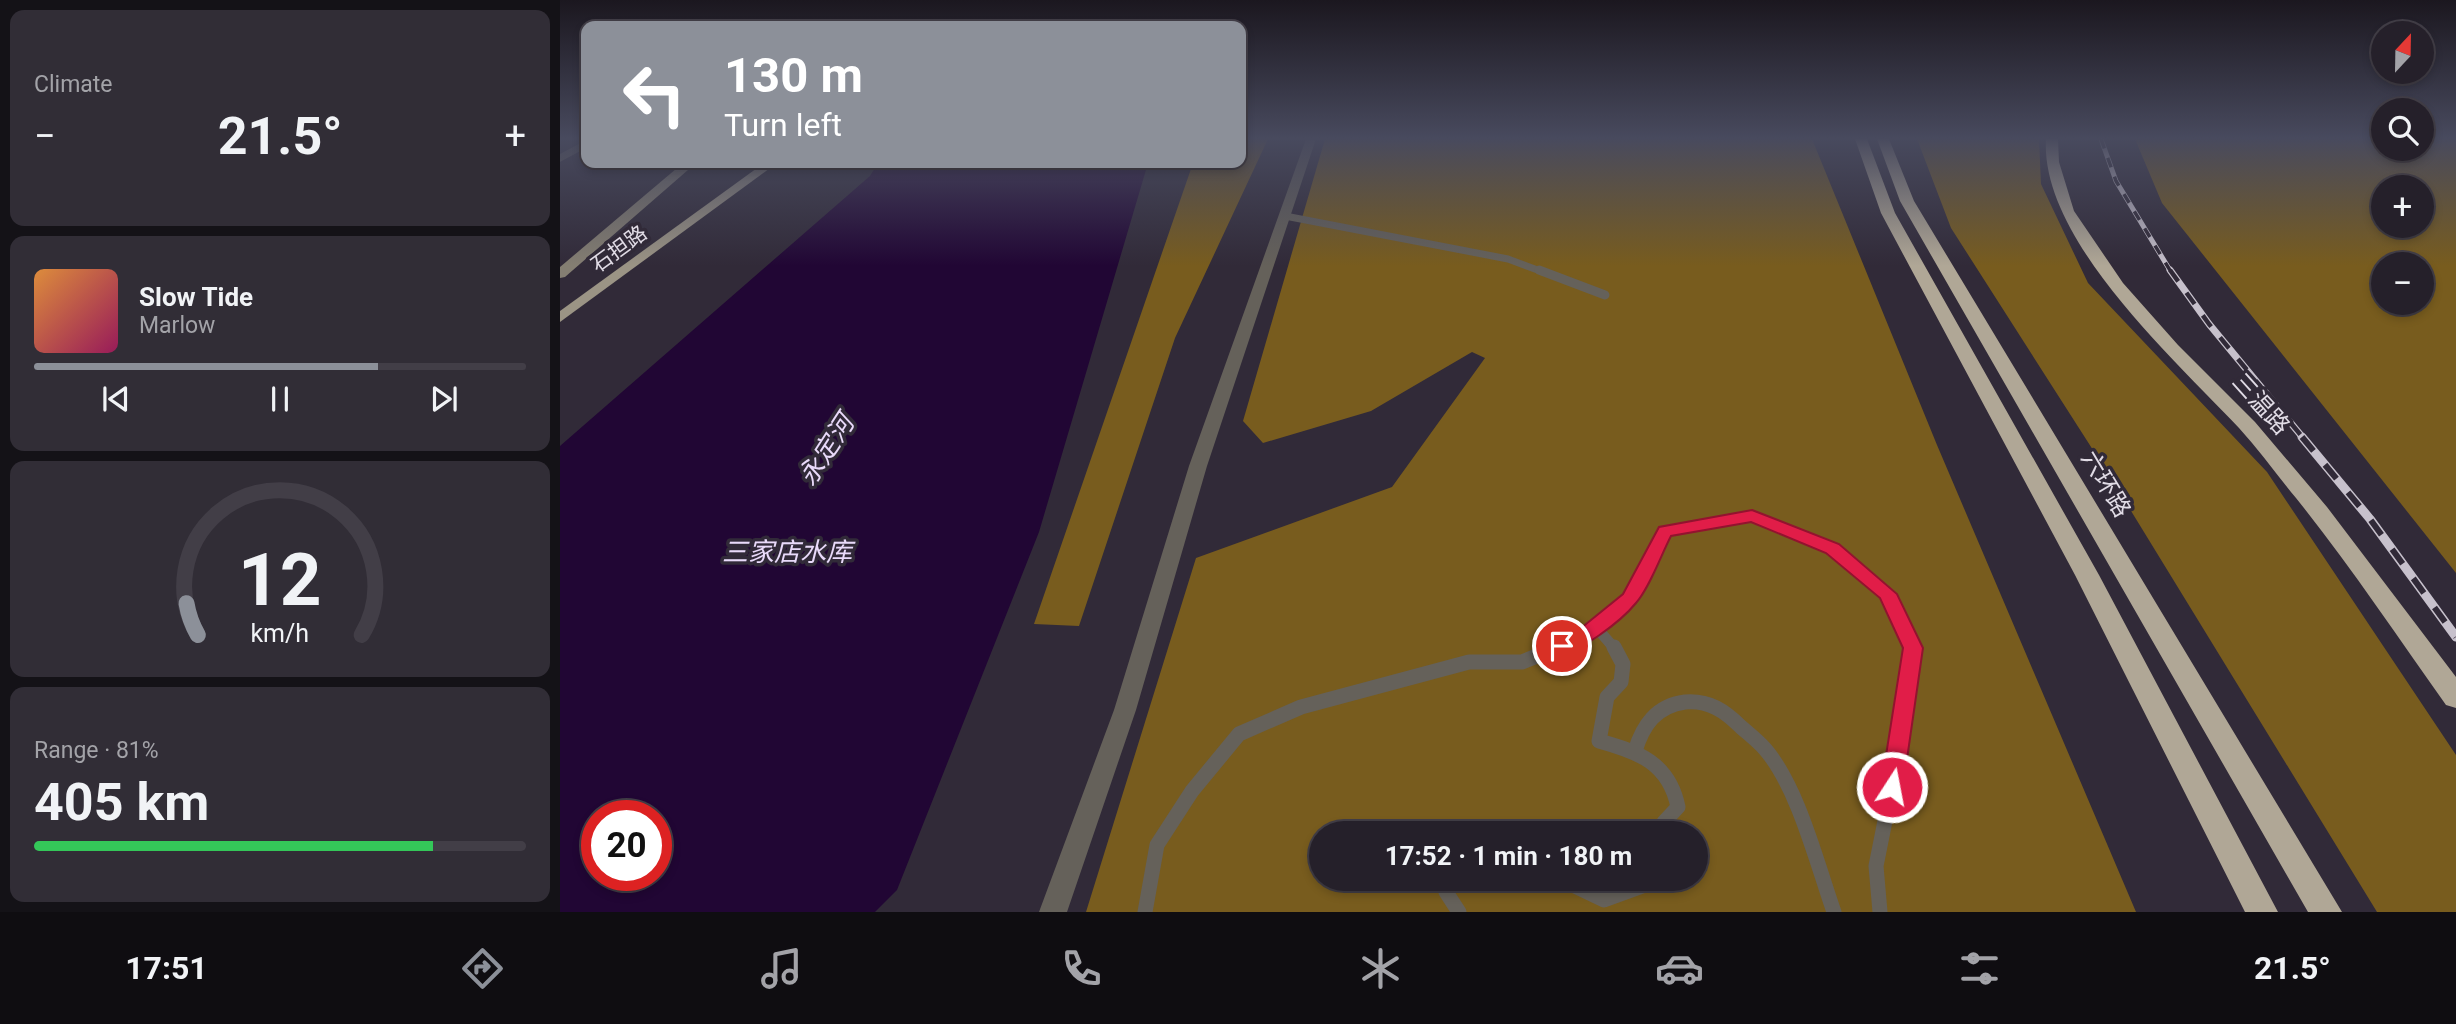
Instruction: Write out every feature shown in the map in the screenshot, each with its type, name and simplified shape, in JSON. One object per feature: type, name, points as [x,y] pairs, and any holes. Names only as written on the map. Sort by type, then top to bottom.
[{"type":"highway","points":[[1877,182],[1888,213],[2087,575],[2262,912]]},
{"type":"highway","name":"六环路","points":[[1900,182],[1907,201],[2326,912]]},
{"type":"highway","name":"三温路","points":[[2058,182],[2067,211],[2103,265],[2172,349],[2248,426],[2319,512],[2456,697]]},
{"type":"main road","points":[[560,274],[668,182]]},
{"type":"main road","name":"石担路","points":[[560,318],[746,182]]},
{"type":"street","points":[[1053,912],[1125,710],[1198,466],[1297,182]]},
{"type":"lane","points":[[1285,216],[1508,259],[1605,295]]},
{"type":"lane","points":[[1145,912],[1157,845],[1192,791],[1239,734],[1301,708],[1469,662],[1522,662],[1582,638],[1630,598],[1665,531],[1752,516],[1832,548],[1888,594],[1913,648],[1897,761],[1877,866],[1880,912]]},
{"type":"lane","points":[[1596,627],[1614,646],[1623,664],[1621,682],[1607,697],[1599,741],[1635,751],[1660,766],[1677,793],[1678,807],[1665,821]]},
{"type":"lane","points":[[1635,751],[1642,729],[1657,713],[1672,704],[1697,701],[1724,710],[1766,750],[1793,797],[1834,912]]},
{"type":"lane","points":[[1446,891],[1459,912]]},
{"type":"lane","points":[[1585,891],[1604,900],[1629,891]]},
{"type":"shaded area","points":[[1187,182],[1248,182],[1175,338],[1079,626],[1034,624]]},
{"type":"shaded area","points":[[1313,182],[1829,182],[1937,445],[2136,912],[1086,912],[1196,558],[1392,487],[1485,358],[1472,352],[1371,411],[1263,443],[1243,421]]},
{"type":"shaded area","points":[[1933,182],[2041,182],[2088,283],[2267,472],[2456,755],[2456,912],[2377,912],[2109,475],[1951,228]]},
{"type":"shaded area","points":[[2153,182],[2371,182],[2371,238],[2434,238],[2434,182],[2456,182],[2456,573],[2162,203]]},
{"type":"water","name":"三家店水库","points":[[864,182],[1143,182],[1039,532],[897,890],[875,912],[560,912],[560,446]]},
{"type":"railway","points":[[2116,182],[2171,272]]},
{"type":"railway","points":[[2170,270],[2209,324],[2304,439]]},
{"type":"railway","points":[[2302,437],[2370,519],[2456,637]]},
{"type":"route","points":[[1562,646],[1582,638],[1630,598],[1665,531],[1752,516],[1832,548],[1888,594],[1913,648],[1892,787]]},
{"type":"water label","name":"永定河","points":[[826,450]]}]
